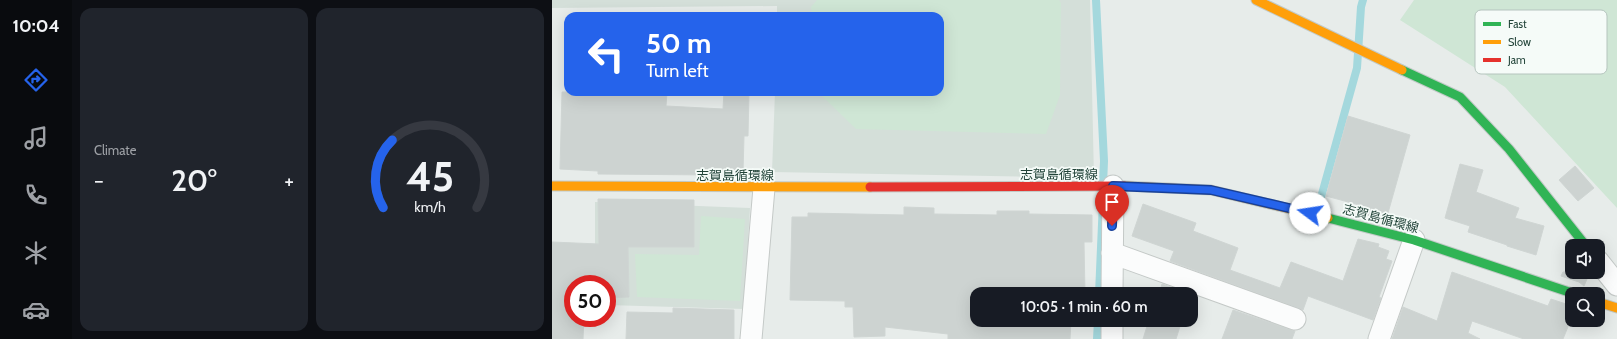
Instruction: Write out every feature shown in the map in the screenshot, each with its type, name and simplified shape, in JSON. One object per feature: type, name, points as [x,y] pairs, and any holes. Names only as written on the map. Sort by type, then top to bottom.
[{"type":"main road","points":[[1256,0],[1460,97],[1509,150],[1580,239]]},
{"type":"main road","name":"志賀島循環線","points":[[552,186],[764,188],[1113,186],[1211,190],[1281,206],[1414,240],[1565,291]]},
{"type":"main road","points":[[1605,304],[1617,308]]},
{"type":"street","points":[[1112,287],[1113,186]]},
{"type":"street","points":[[751,339],[764,188]]},
{"type":"street","points":[[1379,339],[1414,240]]},
{"type":"street","points":[[1112,253],[1295,320]]},
{"type":"street","points":[[1605,269],[1617,284]]},
{"type":"street","points":[[1112,327],[1112,339]]},
{"type":"shaded area","points":[[552,0],[1090,0],[1094,178],[772,172],[775,96],[944,96],[944,12],[777,12],[777,6],[552,8]]},
{"type":"shaded area","points":[[595,202],[750,208],[744,309],[616,305],[616,275],[595,275]]},
{"type":"green space","points":[[817,0],[1059,0],[1061,3],[1060,95],[1046,134],[856,129],[822,96],[944,96],[944,12],[812,12],[811,7]]},
{"type":"green space","points":[[1414,0],[1617,0],[1617,208],[1505,87],[1485,74],[1607,74],[1607,10],[1475,10],[1475,68],[1400,20]]},
{"type":"green space","points":[[701,216],[745,219],[740,301],[637,297],[635,254],[699,255]]},
{"type":"building","points":[[562,92],[564,92],[564,96],[667,96],[666,106],[723,109],[724,96],[749,96],[748,136],[744,136],[743,172],[716,171],[716,175],[598,174],[598,171],[560,169]]},
{"type":"building","points":[[1348,116],[1410,135],[1386,220],[1366,215],[1368,210],[1366,209],[1367,207],[1326,196]]},
{"type":"building","points":[[1460,164],[1483,170],[1476,192],[1519,208],[1515,218],[1544,226],[1536,255],[1468,232],[1470,226],[1445,218]]},
{"type":"building","points":[[1575,166],[1594,188],[1578,201],[1559,180]]},
{"type":"building","points":[[598,199],[694,200],[694,247],[628,247],[629,297],[616,298],[616,275],[564,275],[564,327],[584,327],[583,339],[552,339],[552,242],[599,244]]},
{"type":"building","points":[[1143,204],[1196,223],[1193,231],[1238,248],[1230,270],[1280,288],[1291,262],[1343,281],[1358,239],[1379,244],[1378,247],[1389,251],[1386,259],[1392,261],[1379,297],[1381,298],[1373,320],[1308,296],[1303,310],[1170,261],[1174,251],[1132,236]]},
{"type":"building","points":[[904,207],[934,208],[934,214],[997,215],[997,211],[1029,211],[1029,214],[1092,215],[1092,242],[1084,242],[1085,287],[970,287],[970,327],[1071,327],[1070,339],[948,339],[948,334],[885,327],[885,336],[854,337],[853,307],[845,307],[845,301],[790,300],[792,217],[808,217],[808,213],[904,215]]},
{"type":"building","points":[[1452,272],[1548,306],[1551,299],[1565,304],[1565,327],[1568,327],[1563,339],[1524,339],[1472,321],[1468,333],[1480,339],[1392,339],[1403,307],[1437,321]]},
{"type":"building","points":[[1563,272],[1565,272],[1565,277],[1561,276]]},
{"type":"building","points":[[1570,279],[1587,279],[1584,286],[1579,282]]},
{"type":"building","points":[[1162,284],[1170,287],[1161,287]]},
{"type":"building","points":[[673,308],[734,310],[734,339],[626,339],[627,312],[673,313]]},
{"type":"building","points":[[1233,310],[1295,331],[1292,339],[1222,339]]},
{"type":"building","points":[[1147,327],[1180,327],[1176,339],[1143,339]]},
{"type":"waterway","points":[[1096,0],[1104,161],[1103,185]]},
{"type":"waterway","points":[[1320,201],[1357,68],[1361,7],[1363,0]]},
{"type":"waterway","points":[[1099,287],[1103,201]]},
{"type":"waterway","points":[[1097,339],[1098,327]]},
{"type":"traffic: fast","points":[[1402,70],[1460,97],[1509,149],[1580,239]]},
{"type":"traffic: fast","points":[[1328,218],[1414,240],[1565,291]]},
{"type":"traffic: slow","points":[[1256,0],[1402,70]]},
{"type":"traffic: slow","points":[[552,186],[870,187]]},
{"type":"traffic: slow","points":[[1124,186],[1211,190],[1328,218]]},
{"type":"traffic: slow","points":[[1605,304],[1617,308]]},
{"type":"traffic: jam","points":[[870,187],[1124,186]]},
{"type":"route","points":[[1112,226],[1113,186],[1211,190],[1310,213]]}]
